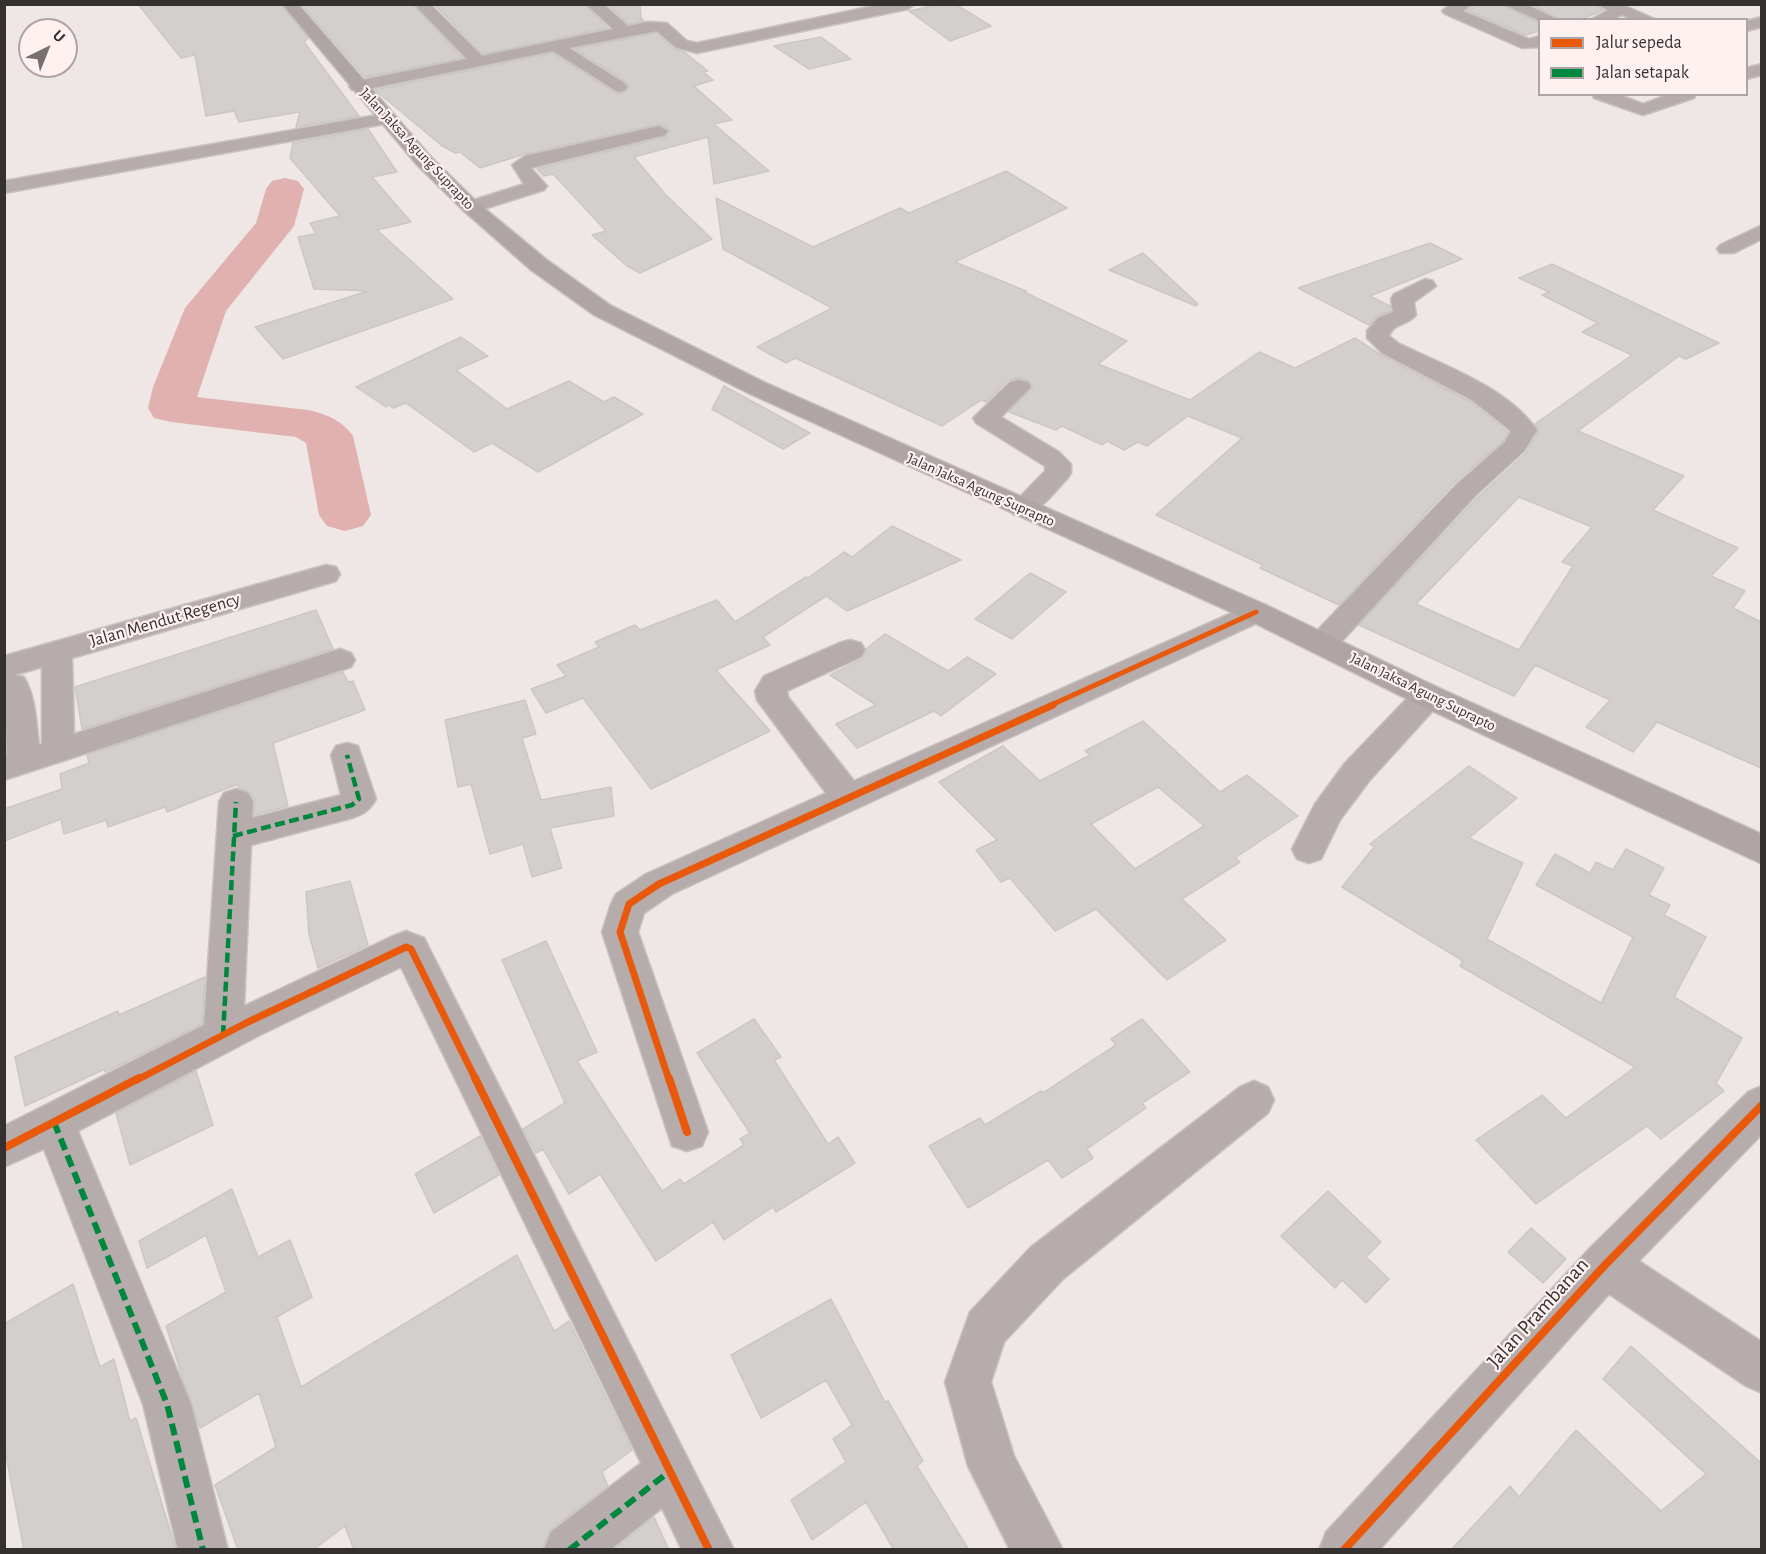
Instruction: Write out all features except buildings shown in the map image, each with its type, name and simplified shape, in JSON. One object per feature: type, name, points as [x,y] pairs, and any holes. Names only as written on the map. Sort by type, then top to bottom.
[{"type":"main road","name":"Jalan Jaksa Agung Suprapto","points":[[289,4],[424,161],[471,207],[539,265],[602,310],[757,388],[1256,612],[1428,696],[1761,850]]},
{"type":"street","points":[[421,4],[480,63]]},
{"type":"street","points":[[593,4],[624,31]]},
{"type":"street","points":[[358,86],[480,63],[652,26],[664,28],[681,44],[697,48],[908,4]]},
{"type":"street","points":[[1465,4],[1450,11],[1530,49]]},
{"type":"street","points":[[1510,4],[1547,18]]},
{"type":"street","points":[[1604,4],[1644,18]]},
{"type":"street","points":[[1602,18],[1622,10]]},
{"type":"street","points":[[557,46],[570,57],[618,87]]},
{"type":"street","points":[[1748,72],[1759,59]]},
{"type":"street","points":[[1605,96],[1643,110],[1682,96]]},
{"type":"street","points":[[4,175],[384,113]]},
{"type":"street","points":[[471,207],[537,186],[521,168],[521,165],[532,160],[659,131]]},
{"type":"street","points":[[4,187],[241,138]]},
{"type":"street","points":[[1727,249],[1761,231]]},
{"type":"street","points":[[1322,644],[1466,490],[1515,446],[1524,430],[1515,418],[1498,406],[1390,348],[1378,338],[1378,331],[1386,323],[1406,315],[1402,299],[1425,286]]},
{"type":"street","points":[[1019,387],[986,418],[1058,464],[1058,473],[1022,508]]},
{"type":"street","name":"Jalan Mendut Regency","points":[[7,679],[326,574]]},
{"type":"street","points":[[687,1132],[620,932],[629,904],[659,884],[1256,612]]},
{"type":"street","points":[[848,797],[773,700],[771,691],[775,684],[850,650]]},
{"type":"street","points":[[7,679],[18,705],[14,765],[340,660]]},
{"type":"street","points":[[57,661],[58,751]]},
{"type":"street","points":[[1309,849],[1328,813],[1357,772],[1428,696]]},
{"type":"street","points":[[223,1035],[235,819],[352,805],[359,799],[347,755]]},
{"type":"street","points":[[4,1148],[223,1035],[406,947],[411,949],[709,1550]]},
{"type":"street","points":[[1038,1550],[992,1466],[968,1382],[986,1328],[1047,1263],[1254,1100]]},
{"type":"street","name":"Jalan Prambanan","points":[[1354,1546],[1605,1264],[1761,1105]]},
{"type":"street","points":[[54,1122],[167,1404],[203,1550]]},
{"type":"street","points":[[1605,1264],[1761,1370]]},
{"type":"street","points":[[569,1550],[670,1471]]},
{"type":"waterway","points":[[285,189],[275,226],[206,308],[176,387],[171,408],[308,424],[329,436],[345,515]]},
{"type":"marked path","points":[[233,836],[352,805],[359,799],[347,755]]},
{"type":"marked path","points":[[223,1035],[236,802]]},
{"type":"marked path","points":[[54,1122],[167,1404],[203,1550]]},
{"type":"marked path","points":[[569,1550],[670,1471]]},
{"type":"cycle path","points":[[687,1132],[620,932],[629,904],[659,884],[1256,612]]},
{"type":"cycle path","points":[[4,1148],[246,1023],[406,947],[411,949],[709,1550]]},
{"type":"cycle path","points":[[1344,1550],[1605,1265],[1762,1105]]}]
